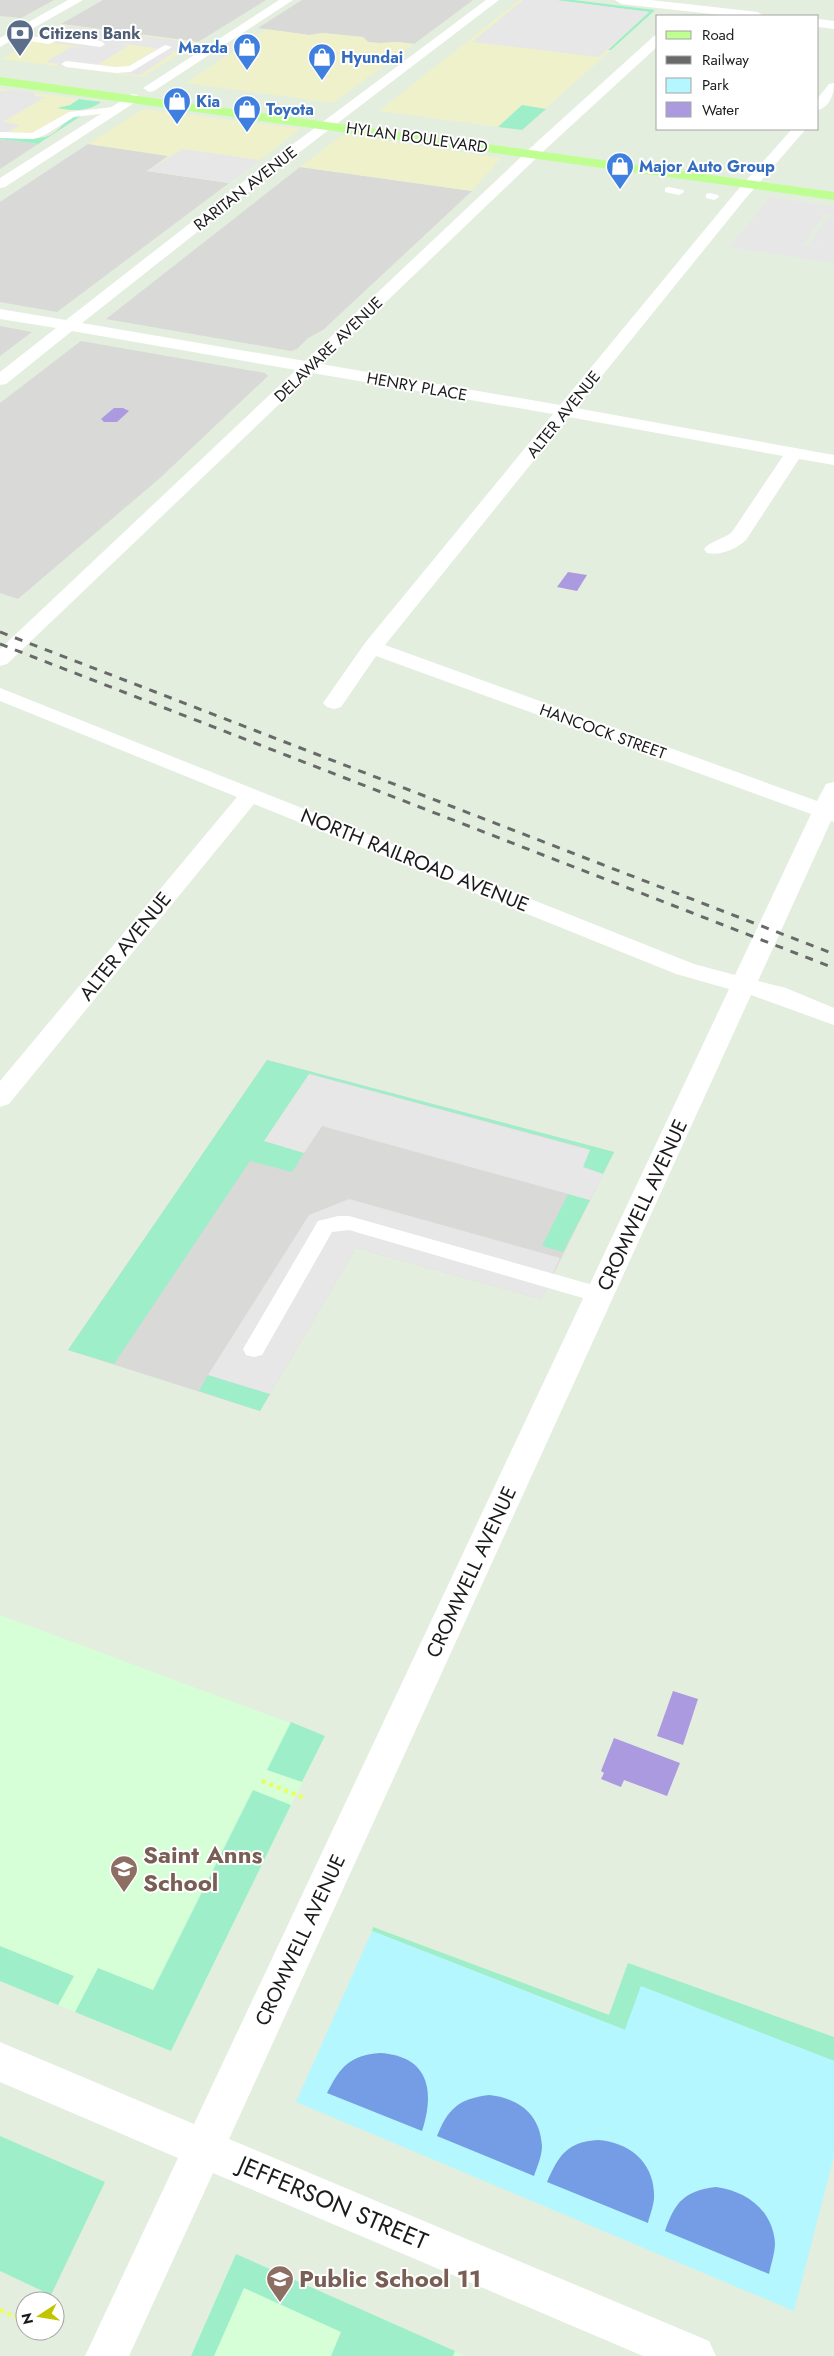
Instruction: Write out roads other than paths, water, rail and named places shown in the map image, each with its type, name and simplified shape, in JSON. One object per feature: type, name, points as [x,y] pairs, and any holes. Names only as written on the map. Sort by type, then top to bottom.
[{"type":"main road","points":[[57,75],[114,83]]},
{"type":"main road","name":"HYLAN BOULEVARD","points":[[0,81],[132,92],[328,125],[539,148]]},
{"type":"main road","name":"HYLAN BOULEVARD","points":[[132,92],[149,88],[169,90]]},
{"type":"main road","name":"HYLAN BOULEVARD","points":[[206,96],[341,115],[539,148],[756,178],[834,182]]},
{"type":"main road","name":"HYLAN BOULEVARD","points":[[756,178],[834,196]]},
{"type":"street","points":[[0,42],[77,0]]},
{"type":"street","points":[[149,88],[287,0]]},
{"type":"street","name":"RARITAN AVENUE","points":[[0,380],[262,174],[492,0]]},
{"type":"street","points":[[621,0],[750,15]]},
{"type":"street","points":[[819,23],[834,25]]},
{"type":"street","name":"DELAWARE AVENUE","points":[[0,660],[539,148],[656,41]]},
{"type":"street","points":[[819,105],[834,88]]},
{"type":"street","points":[[0,184],[113,110],[132,92]]},
{"type":"street","name":"ALTER AVENUE","points":[[334,703],[372,647],[797,130]]},
{"type":"street","name":"HENRY PLACE","points":[[0,314],[565,411],[834,460]]},
{"type":"street","points":[[714,549],[731,543],[740,536],[794,453]]},
{"type":"street","name":"HANCOCK STREET","points":[[372,647],[830,805]]},
{"type":"street","name":"NORTH RAILROAD AVENUE","points":[[0,694],[685,969],[777,994],[834,1017]]},
{"type":"street","name":"ALTER AVENUE","points":[[0,1098],[251,794]]},
{"type":"street","name":"CROMWELL AVENUE","points":[[107,2356],[744,985],[830,805]]},
{"type":"street","name":"JEFFERSON STREET","points":[[0,2062],[694,2356]]},
{"type":"lane","points":[[12,36],[49,41]]},
{"type":"lane","points":[[39,40],[56,38],[98,45],[63,43]]},
{"type":"lane","points":[[66,64],[116,70],[131,69],[168,47]]},
{"type":"lane","points":[[0,135],[33,136],[52,128],[72,114],[113,110]]},
{"type":"lane","points":[[254,1349],[326,1226],[338,1223],[349,1223],[600,1295]]},
{"type":"water","points":[[114,408],[123,408],[129,411],[117,422],[104,422],[101,419]]},
{"type":"water","points":[[568,572],[587,575],[577,591],[557,587]]},
{"type":"water","points":[[673,1691],[698,1699],[683,1745],[657,1736]]},
{"type":"water","points":[[614,1738],[680,1763],[667,1796],[624,1780],[621,1787],[601,1779],[604,1773],[601,1771]]},
{"type":"railway","points":[[0,632],[834,954]]},
{"type":"railway","points":[[0,644],[834,968]]},
{"type":"place","name":"Citizens Bank","points":[[20,57]]},
{"type":"place","name":"Mazda","points":[[247,71]]},
{"type":"place","name":"Hyundai","points":[[322,81]]},
{"type":"place","name":"Kia","points":[[177,125]]},
{"type":"place","name":"Toyota","points":[[247,133]]},
{"type":"place","name":"Major Auto Group","points":[[620,190]]},
{"type":"place","name":"Saint Anns School","points":[[124,1893]]},
{"type":"place","name":"Public School 11","points":[[280,2303]]}]
